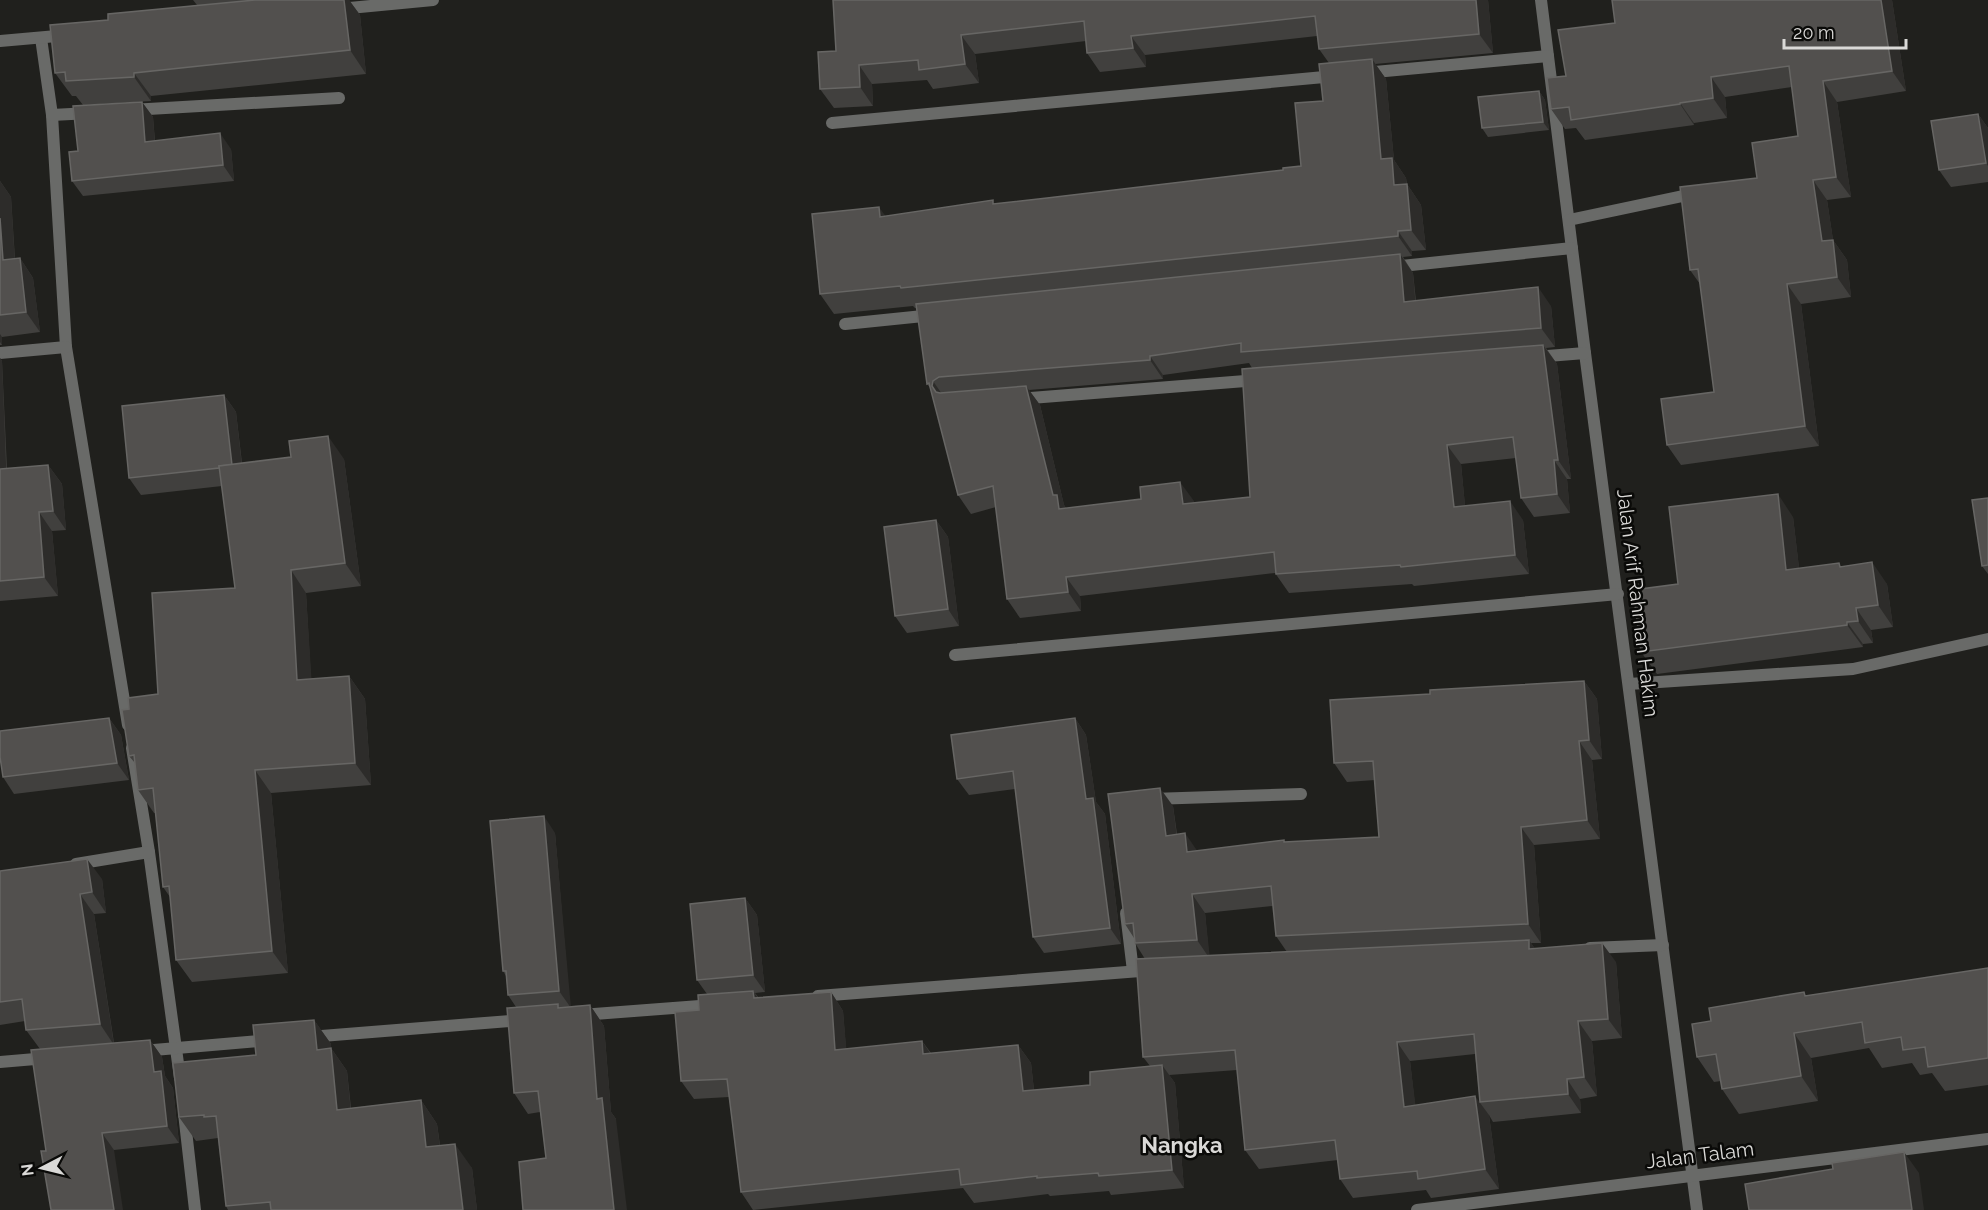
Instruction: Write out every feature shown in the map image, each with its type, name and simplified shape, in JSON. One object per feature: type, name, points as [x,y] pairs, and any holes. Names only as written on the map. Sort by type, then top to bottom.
[{"type":"street","points":[[326,10],[434,0]]},
{"type":"street","name":"Jalan Arif Rahman Hakim","points":[[1541,0],[1697,1210]]},
{"type":"street","points":[[0,41],[76,34]]},
{"type":"street","points":[[41,38],[52,115],[66,347],[149,852],[177,1048],[195,1210]]},
{"type":"street","points":[[832,123],[1548,56]]},
{"type":"street","points":[[124,111],[339,98]]},
{"type":"street","points":[[52,115],[100,112]]},
{"type":"street","points":[[1569,220],[1707,191]]},
{"type":"street","points":[[1382,268],[1572,248]]},
{"type":"street","points":[[845,324],[940,314]]},
{"type":"street","points":[[0,353],[66,347]]},
{"type":"street","points":[[1525,358],[1585,353]]},
{"type":"street","points":[[1001,400],[1275,378]]},
{"type":"street","points":[[955,655],[1618,594]]},
{"type":"street","points":[[1629,684],[1853,669],[1988,639]]},
{"type":"street","points":[[1134,799],[1301,794]]},
{"type":"street","points":[[69,866],[149,852]]},
{"type":"street","points":[[1124,903],[1133,971]]},
{"type":"street","points":[[1580,949],[1663,945]]},
{"type":"street","points":[[810,997],[1168,969]]},
{"type":"street","points":[[571,1016],[727,1004]]},
{"type":"street","points":[[130,1052],[536,1019]]},
{"type":"street","points":[[0,1062],[59,1057]]},
{"type":"street","name":"Jalan Talam","points":[[1417,1210],[1988,1139]]},
{"type":"building","points":[[255,0],[344,0],[350,50],[134,73],[134,77],[66,81],[65,72],[55,73],[50,25],[108,20],[108,14]]},
{"type":"building","points":[[833,0],[1476,0],[1479,34],[1319,49],[1315,16],[1131,36],[1133,48],[1087,53],[1084,21],[961,35],[965,64],[919,70],[918,60],[859,65],[860,87],[820,89],[818,52],[836,51]]},
{"type":"building","points":[[1612,0],[1881,0],[1892,71],[1823,81],[1836,177],[1813,180],[1822,241],[1833,240],[1837,277],[1787,284],[1805,426],[1667,445],[1661,399],[1714,392],[1698,269],[1690,270],[1680,187],[1757,178],[1752,143],[1798,136],[1789,66],[1711,77],[1713,98],[1571,120],[1569,107],[1551,109],[1547,78],[1566,76],[1558,30],[1615,23]]},
{"type":"building","points":[[1372,59],[1381,159],[1392,158],[1394,185],[1407,184],[1411,230],[1398,231],[1398,236],[901,288],[900,286],[820,294],[812,214],[879,207],[880,217],[993,200],[993,204],[1301,166],[1295,103],[1323,101],[1319,64]]},
{"type":"building","points":[[1539,91],[1543,122],[1482,128],[1478,97]]},
{"type":"building","points":[[142,102],[145,142],[220,133],[223,165],[72,181],[69,152],[78,151],[73,106]]},
{"type":"building","points":[[1978,114],[1986,163],[1939,170],[1931,121]]},
{"type":"building","points":[[0,218],[3,260],[20,258],[26,312],[0,315]]},
{"type":"building","points":[[1400,254],[1404,302],[1538,287],[1541,328],[1241,352],[1241,343],[1150,356],[1150,360],[939,377],[933,381],[932,386],[936,392],[940,393],[1026,386],[1053,495],[1057,495],[1059,509],[1141,499],[1140,487],[1180,482],[1183,504],[1250,497],[1242,369],[1543,345],[1558,460],[1554,460],[1557,494],[1521,498],[1513,437],[1447,445],[1454,507],[1510,501],[1515,555],[1401,567],[1400,565],[1276,574],[1274,552],[1066,577],[1068,592],[1007,599],[993,486],[958,495],[929,383],[927,384],[916,304]]},
{"type":"building","points":[[224,395],[232,465],[129,478],[122,406]]},
{"type":"building","points":[[328,436],[345,563],[291,570],[297,680],[349,676],[355,763],[255,770],[272,951],[176,960],[169,886],[163,887],[153,788],[138,790],[134,755],[129,756],[122,710],[129,709],[128,698],[158,694],[152,593],[235,588],[219,466],[291,457],[289,441]]},
{"type":"building","points":[[48,465],[53,511],[39,512],[44,577],[0,581],[0,469]]},
{"type":"building","points":[[1778,494],[1786,570],[1839,563],[1840,567],[1872,562],[1878,605],[1856,608],[1858,621],[1847,622],[1847,625],[1641,652],[1633,590],[1678,584],[1669,507]]},
{"type":"building","points":[[1988,498],[1988,565],[1982,566],[1972,500]]},
{"type":"building","points":[[936,520],[948,609],[895,616],[884,527]]},
{"type":"building","points":[[1584,681],[1589,740],[1579,741],[1587,820],[1521,827],[1528,924],[1276,936],[1271,886],[1192,894],[1197,940],[1135,943],[1133,923],[1125,924],[1108,794],[1160,788],[1166,836],[1185,833],[1187,852],[1284,840],[1284,842],[1379,837],[1373,761],[1334,763],[1330,700],[1430,694],[1430,690]]},
{"type":"building","points":[[109,718],[117,763],[3,777],[0,731]]},
{"type":"building","points":[[1075,718],[1086,799],[1093,798],[1110,928],[1033,937],[1013,771],[957,779],[951,735]]},
{"type":"building","points":[[544,816],[559,991],[508,995],[506,971],[503,971],[490,821]]},
{"type":"building","points":[[87,859],[92,892],[80,894],[100,1024],[26,1030],[22,999],[0,1002],[0,871]]},
{"type":"building","points":[[745,898],[753,975],[697,980],[690,904]]},
{"type":"building","points":[[1529,940],[1529,949],[1602,943],[1608,1019],[1578,1021],[1584,1077],[1567,1079],[1568,1094],[1480,1102],[1474,1034],[1397,1042],[1404,1107],[1475,1096],[1485,1169],[1418,1179],[1417,1171],[1340,1179],[1335,1140],[1245,1150],[1235,1050],[1143,1057],[1136,959]]},
{"type":"building","points":[[1988,968],[1988,1058],[1928,1067],[1925,1047],[1903,1050],[1901,1037],[1865,1043],[1862,1022],[1794,1033],[1801,1076],[1722,1089],[1716,1054],[1697,1057],[1692,1024],[1711,1021],[1709,1008],[1804,992],[1805,996]]},
{"type":"building","points":[[753,991],[754,998],[831,992],[835,1050],[922,1041],[923,1054],[1018,1045],[1023,1091],[1090,1085],[1090,1072],[1162,1065],[1172,1170],[1099,1176],[1098,1173],[1037,1178],[1037,1176],[961,1185],[959,1169],[741,1192],[727,1079],[681,1081],[675,1012],[699,1010],[698,995]]},
{"type":"building","points":[[558,1004],[558,1008],[590,1005],[597,1099],[602,1098],[614,1210],[523,1210],[519,1162],[546,1158],[538,1091],[514,1093],[507,1008]]},
{"type":"building","points":[[314,1020],[317,1050],[331,1048],[337,1110],[421,1100],[426,1147],[455,1144],[463,1210],[271,1210],[270,1202],[226,1206],[216,1116],[179,1117],[173,1063],[256,1055],[253,1025]]},
{"type":"building","points":[[150,1040],[154,1072],[161,1071],[167,1126],[102,1133],[114,1210],[51,1210],[41,1151],[46,1151],[31,1050]]},
{"type":"building","points":[[1904,1152],[1912,1210],[1749,1210],[1745,1184],[1833,1169],[1832,1163]]},
{"type":"district","name":"Nangka","points":[[1182,1145]]}]
